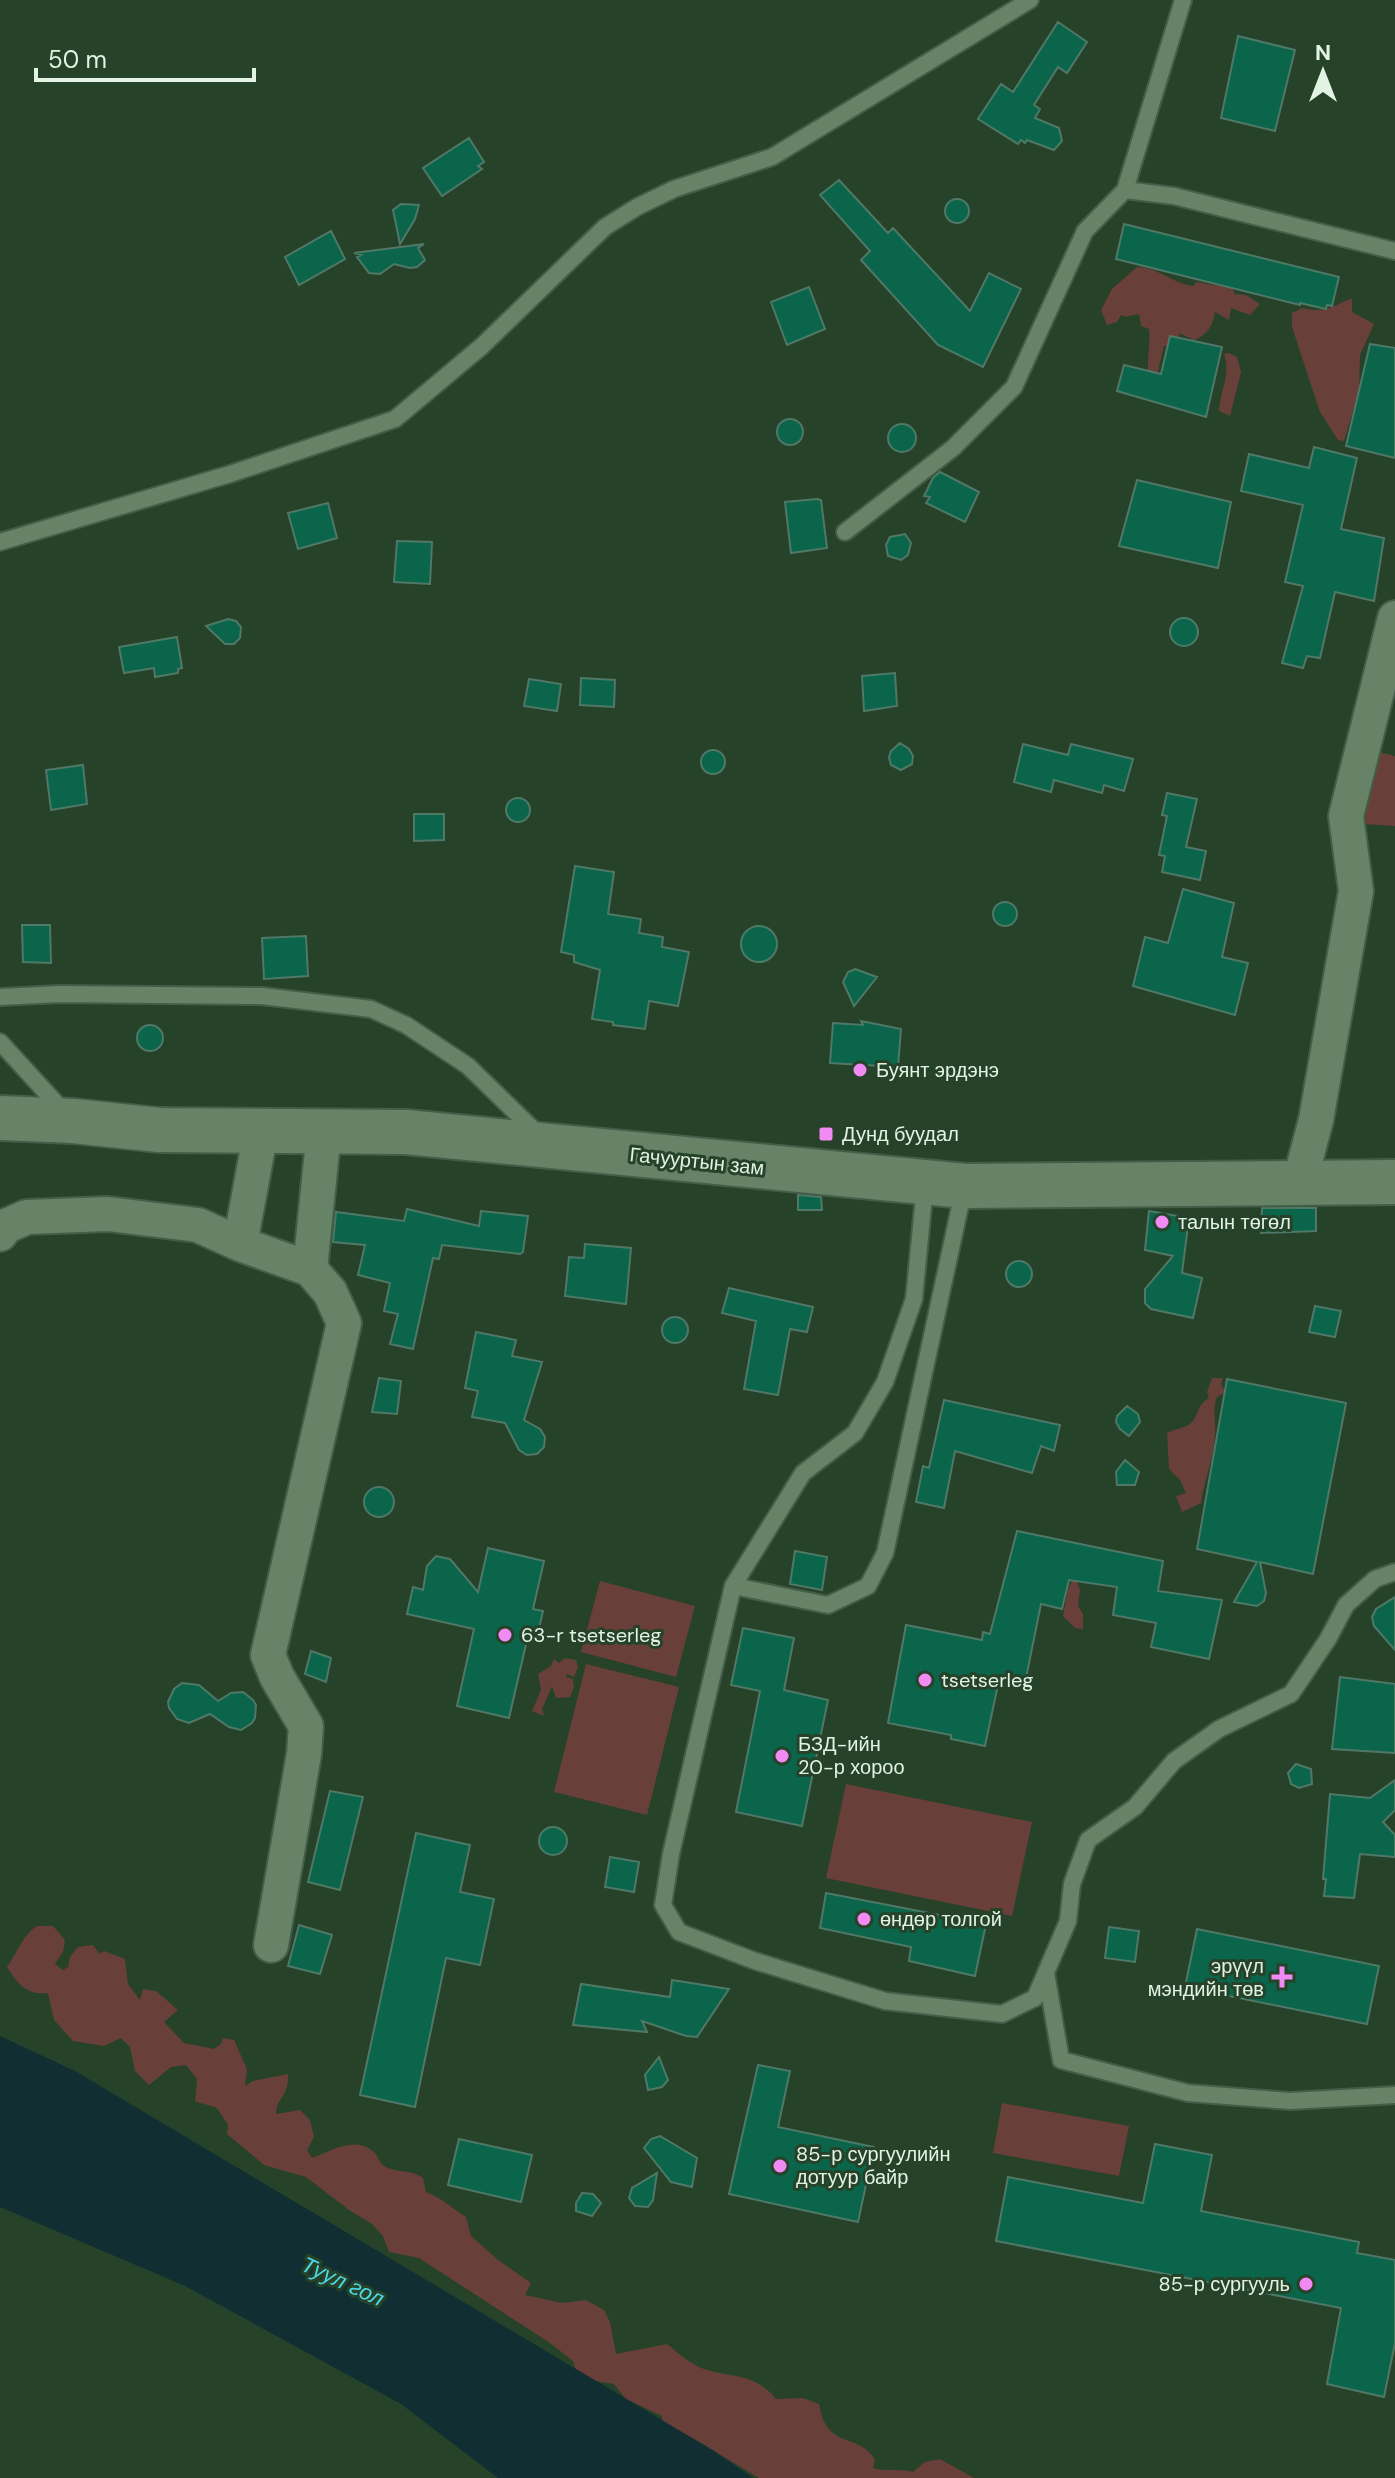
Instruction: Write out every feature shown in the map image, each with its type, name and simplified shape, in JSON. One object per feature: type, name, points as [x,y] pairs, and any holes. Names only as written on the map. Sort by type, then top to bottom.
[{"type":"main road","name":"Гачууртын зам","points":[[0,1118],[73,1121],[159,1130],[406,1132],[945,1185],[1395,1182]]},
{"type":"street","points":[[1299,1184],[1316,1120],[1356,891],[1346,816],[1395,618]]},
{"type":"street","points":[[240,1244],[261,1131]]},
{"type":"street","points":[[310,1269],[324,1131]]},
{"type":"street","points":[[0,1234],[6,1226],[27,1217],[108,1214],[198,1225],[310,1269],[330,1292],[344,1323],[268,1655],[277,1677],[306,1726],[304,1754],[271,1945]]},
{"type":"lane","points":[[0,542],[230,474],[395,419],[482,346],[605,227],[674,189],[772,157],[1030,0]]},
{"type":"lane","points":[[845,532],[953,448],[1014,387],[1085,231],[1125,190],[1183,0]]},
{"type":"lane","points":[[1125,190],[1174,196],[1395,251]]},
{"type":"lane","points":[[0,997],[60,994],[262,996],[371,1009],[406,1025],[468,1066],[551,1146]]},
{"type":"lane","points":[[0,1042],[73,1121]]},
{"type":"lane","points":[[733,1586],[828,1605],[868,1586],[885,1553],[945,1185]]},
{"type":"lane","points":[[945,1185],[914,1299],[885,1382],[855,1433],[803,1473],[733,1586],[671,1854],[663,1905],[679,1932],[755,1961],[885,2001],[1002,2014],[1035,1998],[1068,1921],[1072,1884],[1088,1840],[1135,1807],[1174,1761],[1219,1729],[1291,1694],[1328,1639],[1346,1605],[1375,1579],[1395,1572]]},
{"type":"lane","points":[[1046,1972],[1061,2060],[1188,2093],[1290,2101],[1395,2095]]},
{"type":"shaded area","points":[[1137,267],[1186,285],[1194,286],[1196,282],[1232,288],[1235,294],[1246,295],[1260,304],[1250,315],[1231,308],[1229,320],[1215,312],[1209,329],[1194,340],[1179,333],[1180,345],[1164,346],[1156,379],[1148,373],[1149,329],[1141,326],[1139,314],[1121,315],[1117,322],[1107,325],[1101,310],[1112,289]]},
{"type":"shaded area","points":[[1352,298],[1352,312],[1374,324],[1360,355],[1359,391],[1344,441],[1338,440],[1320,412],[1292,327],[1292,313],[1302,308],[1328,308]]},
{"type":"shaded area","points":[[1224,354],[1237,357],[1241,372],[1230,416],[1219,411],[1226,376]]},
{"type":"shaded area","points":[[1378,752],[1395,756],[1395,826],[1363,824]]},
{"type":"shaded area","points":[[1212,1378],[1223,1378],[1221,1384],[1226,1392],[1217,1397],[1211,1460],[1201,1503],[1182,1512],[1176,1496],[1186,1493],[1180,1480],[1169,1469],[1167,1433],[1188,1426],[1193,1421],[1209,1398],[1207,1392]]},
{"type":"shaded area","points":[[1075,1576],[1080,1590],[1078,1606],[1083,1614],[1083,1629],[1075,1628],[1063,1616],[1068,1589]]},
{"type":"shaded area","points":[[600,1581],[695,1606],[676,1677],[581,1652]]},
{"type":"shaded area","points":[[565,1658],[576,1660],[578,1667],[574,1677],[566,1674],[566,1677],[573,1679],[574,1688],[570,1697],[556,1698],[552,1686],[542,1709],[544,1716],[532,1711],[541,1690],[538,1674],[551,1666],[554,1659],[559,1663]]},
{"type":"shaded area","points":[[586,1664],[679,1687],[647,1815],[554,1792]]},
{"type":"shaded area","points":[[846,1784],[1032,1822],[1012,1916],[826,1878]]},
{"type":"shaded area","points":[[37,1926],[53,1926],[65,1940],[63,1952],[55,1964],[63,1970],[68,1967],[70,1957],[78,1947],[93,1945],[100,1954],[104,1951],[125,1959],[128,1984],[140,2000],[143,1989],[156,1991],[178,2010],[164,2022],[184,2043],[214,2049],[223,2038],[234,2040],[247,2069],[245,2086],[253,2081],[288,2074],[287,2088],[276,2114],[300,2110],[310,2120],[314,2137],[307,2150],[312,2158],[343,2146],[359,2145],[374,2152],[386,2167],[423,2178],[426,2192],[466,2217],[471,2236],[531,2283],[525,2295],[562,2303],[586,2300],[604,2310],[610,2322],[616,2354],[667,2344],[699,2367],[758,2383],[776,2399],[803,2398],[819,2404],[829,2429],[868,2451],[875,2460],[873,2468],[913,2472],[925,2462],[940,2459],[974,2478],[759,2478],[691,2437],[679,2437],[663,2430],[662,2416],[626,2399],[614,2384],[578,2378],[573,2361],[550,2343],[419,2258],[389,2252],[383,2236],[372,2224],[306,2177],[264,2165],[227,2134],[228,2125],[217,2108],[195,2101],[197,2079],[186,2065],[171,2067],[149,2085],[135,2071],[130,2047],[121,2038],[104,2046],[73,2041],[54,2020],[48,1993],[23,1987],[7,1967],[23,1940]]},
{"type":"shaded area","points":[[1002,2103],[1129,2126],[1119,2176],[993,2153]]},
{"type":"water","name":"Туул гол","points":[[0,2036],[75,2071],[714,2451],[753,2478],[498,2478],[401,2404],[185,2286],[0,2207]]},
{"type":"building","points":[[1058,22],[1087,42],[1067,73],[1058,67],[1034,105],[1040,109],[1035,118],[1059,128],[1062,141],[1054,150],[1027,140],[1025,143],[1021,140],[1018,144],[978,119],[1001,84],[1013,92]]},
{"type":"building","points":[[1238,36],[1295,50],[1275,131],[1221,118]]},
{"type":"building","points":[[469,138],[484,162],[478,166],[482,169],[442,196],[423,168]]},
{"type":"building","points":[[839,180],[888,233],[893,228],[970,311],[989,273],[1021,289],[983,367],[938,345],[861,260],[870,251],[820,195]]},
{"type":"building","points":[[957,199],[968,206],[969,211],[962,222],[957,223],[946,216],[945,211],[952,200]]},
{"type":"building","points":[[401,204],[419,205],[415,219],[400,244],[393,210]]},
{"type":"building","points":[[1124,224],[1339,277],[1332,306],[1327,305],[1326,309],[1300,305],[1116,259]]},
{"type":"building","points":[[331,231],[345,259],[299,285],[285,257]]},
{"type":"building","points":[[424,244],[418,248],[425,260],[417,267],[394,264],[380,274],[369,273],[357,257],[361,255],[354,253]]},
{"type":"building","points":[[809,287],[825,329],[787,345],[771,302]]},
{"type":"building","points":[[1170,336],[1222,347],[1206,417],[1117,391],[1124,365],[1161,374]]},
{"type":"building","points":[[1370,344],[1395,348],[1395,458],[1346,446]]},
{"type":"building","points":[[790,419],[799,423],[803,432],[799,441],[790,445],[781,441],[777,432],[781,423]]},
{"type":"building","points":[[902,424],[912,428],[916,438],[912,448],[902,452],[892,448],[888,438],[892,428]]},
{"type":"building","points":[[1314,447],[1357,458],[1341,529],[1384,538],[1374,601],[1335,592],[1320,658],[1307,656],[1303,668],[1282,663],[1303,586],[1285,582],[1303,505],[1241,491],[1249,454],[1309,468]]},
{"type":"building","points":[[940,472],[979,492],[965,522],[926,503],[930,497],[924,496],[933,478]]},
{"type":"building","points":[[1137,480],[1231,502],[1218,568],[1119,546]]},
{"type":"building","points":[[821,500],[827,548],[791,553],[785,502]]},
{"type":"building","points":[[328,503],[337,538],[298,549],[288,513]]},
{"type":"building","points":[[905,534],[911,543],[908,555],[901,560],[888,556],[886,545],[890,537]]},
{"type":"building","points":[[397,541],[432,542],[430,584],[394,582]]},
{"type":"building","points":[[1184,618],[1194,622],[1198,632],[1194,642],[1184,646],[1174,642],[1170,632],[1174,622]]},
{"type":"building","points":[[228,619],[236,621],[241,627],[240,638],[234,644],[225,644],[206,626]]},
{"type":"building","points":[[177,637],[182,668],[178,669],[178,673],[155,677],[154,668],[124,673],[119,647]]},
{"type":"building","points":[[895,673],[897,706],[864,711],[862,676]]},
{"type":"building","points":[[581,678],[615,680],[614,707],[580,705]]},
{"type":"building","points":[[529,679],[561,684],[557,711],[524,706]]},
{"type":"building","points":[[900,743],[913,756],[912,764],[901,770],[891,765],[889,757]]},
{"type":"building","points":[[1023,744],[1068,755],[1071,744],[1133,759],[1124,791],[1104,785],[1102,793],[1054,780],[1051,792],[1014,782]]},
{"type":"building","points":[[713,750],[722,753],[725,762],[722,771],[713,774],[704,771],[701,762],[704,753]]},
{"type":"building","points":[[83,765],[87,804],[51,810],[46,770]]},
{"type":"building","points":[[1167,793],[1197,799],[1186,847],[1206,851],[1200,880],[1162,872],[1165,856],[1159,855],[1167,816],[1162,815]]},
{"type":"building","points":[[518,798],[526,802],[530,810],[526,818],[518,822],[510,818],[506,810],[510,802]]},
{"type":"building","points":[[414,814],[444,814],[444,840],[414,841]]},
{"type":"building","points":[[575,866],[614,872],[608,914],[641,919],[639,933],[663,937],[662,947],[689,952],[678,1006],[649,1001],[645,1029],[592,1019],[600,970],[574,962],[574,955],[561,952]]},
{"type":"building","points":[[1183,889],[1234,903],[1222,957],[1248,963],[1235,1015],[1133,986],[1145,937],[1168,943]]},
{"type":"building","points":[[1005,902],[1014,905],[1017,914],[1014,923],[1005,926],[996,923],[993,914],[996,905]]},
{"type":"building","points":[[22,925],[50,925],[51,963],[23,962]]},
{"type":"building","points":[[759,926],[772,931],[777,944],[772,957],[759,962],[746,957],[741,944],[746,931]]},
{"type":"building","points":[[306,936],[308,976],[264,979],[262,938]]},
{"type":"building","points":[[855,969],[877,977],[854,1006],[843,982],[848,972]]},
{"type":"building","points":[[861,1021],[901,1029],[898,1067],[830,1063],[833,1023],[863,1025]]},
{"type":"building","points":[[150,1025],[159,1029],[163,1038],[159,1047],[150,1051],[141,1047],[137,1038],[141,1029]]},
{"type":"building","points":[[798,1195],[821,1197],[822,1210],[798,1210]]},
{"type":"building","points":[[1262,1208],[1316,1208],[1316,1231],[1261,1233]]},
{"type":"building","points":[[407,1209],[479,1226],[481,1211],[528,1216],[523,1252],[520,1254],[442,1245],[439,1259],[433,1258],[413,1349],[390,1344],[398,1314],[384,1311],[390,1283],[358,1275],[365,1245],[333,1242],[336,1212],[404,1221]]},
{"type":"building","points":[[1149,1211],[1189,1218],[1182,1273],[1202,1278],[1193,1318],[1151,1309],[1145,1303],[1145,1289],[1173,1256],[1145,1250]]},
{"type":"building","points":[[585,1244],[631,1248],[626,1304],[565,1296],[569,1257],[584,1258]]},
{"type":"building","points":[[1019,1261],[1028,1265],[1032,1274],[1028,1283],[1019,1287],[1010,1283],[1006,1274],[1010,1265]]},
{"type":"building","points":[[729,1288],[813,1307],[807,1332],[790,1329],[778,1395],[744,1389],[756,1321],[722,1313]]},
{"type":"building","points":[[1315,1306],[1341,1311],[1335,1337],[1309,1332]]},
{"type":"building","points":[[675,1317],[684,1321],[688,1330],[684,1339],[675,1343],[666,1339],[662,1330],[666,1321]]},
{"type":"building","points":[[476,1332],[516,1340],[512,1356],[542,1362],[524,1420],[540,1429],[545,1437],[544,1447],[537,1454],[527,1455],[519,1450],[505,1423],[472,1417],[478,1391],[465,1388]]},
{"type":"building","points":[[379,1378],[401,1381],[397,1414],[372,1412]]},
{"type":"building","points":[[1227,1379],[1346,1403],[1313,1574],[1260,1562],[1266,1593],[1264,1601],[1257,1606],[1234,1602],[1257,1562],[1197,1549]]},
{"type":"building","points":[[944,1400],[1060,1425],[1054,1451],[1041,1446],[1032,1473],[955,1451],[944,1508],[916,1502],[923,1466],[929,1468]]},
{"type":"building","points":[[1127,1406],[1138,1414],[1140,1422],[1129,1436],[1116,1422],[1117,1416]]},
{"type":"building","points":[[1125,1460],[1139,1472],[1135,1485],[1117,1485],[1116,1472]]},
{"type":"building","points":[[379,1487],[385,1488],[393,1496],[393,1508],[385,1516],[379,1517],[373,1516],[365,1508],[364,1502],[365,1496],[373,1488]]},
{"type":"building","points":[[1017,1531],[1163,1561],[1158,1591],[1222,1600],[1209,1659],[1151,1647],[1156,1623],[1113,1615],[1117,1587],[1069,1580],[1062,1609],[1041,1604],[1025,1683],[999,1680],[985,1746],[951,1739],[951,1735],[888,1723],[906,1625],[982,1640],[983,1632],[990,1634]]},
{"type":"building","name":"63-r tsetserleg","points":[[488,1548],[544,1561],[533,1609],[543,1611],[536,1642],[527,1640],[509,1718],[457,1706],[474,1629],[407,1614],[413,1587],[423,1590],[427,1566],[436,1556],[450,1559],[478,1592]]},
{"type":"building","points":[[795,1551],[827,1557],[822,1590],[790,1584]]},
{"type":"building","points":[[1395,1597],[1395,1650],[1374,1626],[1372,1617],[1376,1609]]},
{"type":"building","name":"БЗД-ийн 20-р хороо","points":[[743,1628],[794,1638],[784,1690],[828,1700],[802,1826],[736,1812],[760,1691],[731,1685]]},
{"type":"building","points":[[311,1651],[331,1658],[326,1682],[305,1674]]},
{"type":"building","points":[[1340,1677],[1395,1684],[1395,1753],[1332,1749]]},
{"type":"building","points":[[182,1683],[199,1685],[218,1701],[231,1693],[243,1692],[256,1705],[255,1718],[241,1730],[229,1727],[210,1714],[189,1723],[177,1719],[168,1702],[174,1689]]},
{"type":"building","points":[[1296,1764],[1311,1769],[1312,1784],[1299,1788],[1291,1784],[1288,1773]]},
{"type":"building","points":[[1395,1780],[1395,1810],[1383,1822],[1395,1835],[1395,1857],[1360,1854],[1354,1898],[1324,1896],[1330,1794],[1370,1798]]},
{"type":"building","points":[[330,1791],[363,1797],[340,1890],[308,1882]]},
{"type":"building","points":[[553,1827],[563,1831],[567,1841],[563,1851],[553,1855],[543,1851],[539,1841],[543,1831]]},
{"type":"building","points":[[416,1833],[470,1845],[460,1892],[494,1899],[480,1965],[446,1958],[415,2107],[360,2095]]},
{"type":"building","points":[[610,1857],[639,1862],[634,1892],[605,1887]]},
{"type":"building","points":[[826,1893],[986,1924],[975,1976],[909,1961],[911,1947],[820,1928]]},
{"type":"building","points":[[299,1925],[332,1935],[320,1974],[288,1966]]},
{"type":"building","points":[[1109,1927],[1139,1931],[1135,1962],[1105,1958]]},
{"type":"building","name":"эрүүл мэндийн төв","points":[[1197,1929],[1379,1966],[1367,2024],[1185,1987]]},
{"type":"building","points":[[672,1980],[729,1989],[697,2037],[642,2021],[647,2032],[573,2025],[581,1984],[670,1997]]},
{"type":"building","points":[[659,2057],[668,2080],[662,2087],[648,2090],[645,2075]]},
{"type":"building","name":"85-р сургуулийн дотуур байр","points":[[758,2065],[790,2071],[778,2127],[874,2147],[858,2222],[729,2194]]},
{"type":"building","points":[[660,2136],[697,2158],[692,2187],[671,2182],[644,2148],[651,2139]]},
{"type":"building","points":[[459,2139],[532,2155],[521,2202],[448,2185]]},
{"type":"building","name":"85-р сургууль","points":[[1155,2144],[1212,2155],[1201,2211],[1359,2242],[1357,2253],[1395,2260],[1395,2343],[1384,2397],[1327,2384],[1341,2308],[996,2241],[1008,2177],[1143,2203]]},
{"type":"building","points":[[657,2173],[653,2200],[648,2207],[635,2206],[629,2198],[632,2188]]},
{"type":"building","points":[[582,2193],[593,2194],[601,2203],[592,2216],[576,2211],[576,2203]]},
{"type":"place","name":"Буянт эрдэнэ","points":[[860,1070]]},
{"type":"place","name":"Дунд буудал","points":[[826,1134]]},
{"type":"place","name":"талын төгөл","points":[[1162,1222]]},
{"type":"place","name":"63-r tsetserleg","points":[[505,1635]]},
{"type":"place","name":"tsetserleg","points":[[925,1680]]},
{"type":"place","name":"БЗД-ийн 20-р хороо","points":[[782,1756]]},
{"type":"place","name":"өндөр толгой","points":[[864,1919]]},
{"type":"place","name":"эрүүл мэндийн төв","points":[[1282,1977]]},
{"type":"place","name":"85-р сургуулийн дотуур байр","points":[[780,2166]]},
{"type":"place","name":"85-р сургууль","points":[[1306,2284]]}]
